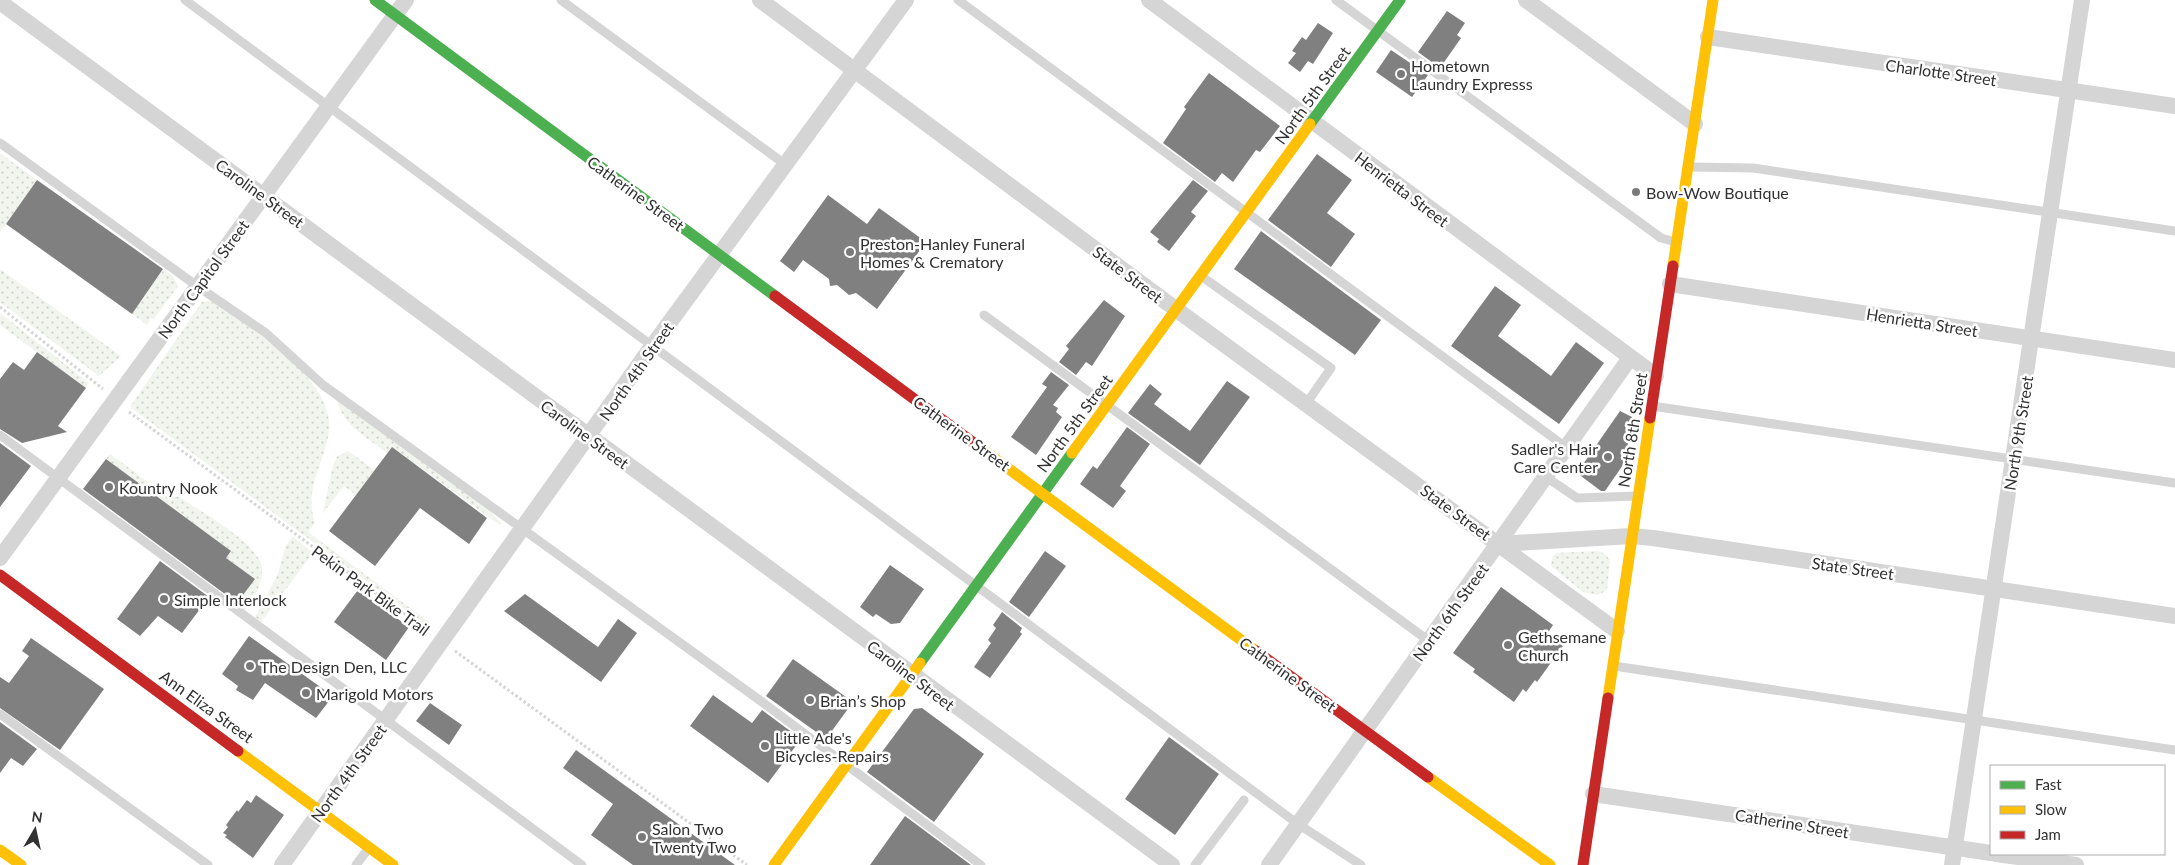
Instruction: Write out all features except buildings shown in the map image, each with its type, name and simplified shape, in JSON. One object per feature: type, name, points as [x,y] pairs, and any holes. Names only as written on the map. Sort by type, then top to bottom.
[{"type":"street","name":"Catherine Street","points":[[375,0],[1364,731],[1550,865]]},
{"type":"street","name":"North Capitol Street","points":[[0,558],[406,0]]},
{"type":"street","name":"State Street","points":[[760,0],[1176,310],[1617,631]]},
{"type":"street","name":"North 4th Street","points":[[282,865],[590,437],[653,346],[906,0]]},
{"type":"street","name":"Henrietta Street","points":[[1149,0],[1656,376]]},
{"type":"street","name":"North 5th Street","points":[[774,865],[1400,0]]},
{"type":"street","points":[[1526,0],[1695,124]]},
{"type":"street","name":"North 8th Street","points":[[1583,865],[1713,0]]},
{"type":"street","name":"North 9th Street","points":[[1952,865],[2033,339],[2082,0]]},
{"type":"street","name":"Caroline Street","points":[[0,2],[912,676],[1172,865]]},
{"type":"street","name":"Charlotte Street","points":[[1708,38],[2175,106]]},
{"type":"street","name":"Henrietta Street","points":[[1670,284],[2175,360]]},
{"type":"street","name":"North 6th Street","points":[[1269,865],[1630,358]]},
{"type":"street","name":"State Street","points":[[1499,544],[1631,536],[2175,616]]},
{"type":"street","name":"Ann Eliza Street","points":[[0,575],[394,865]]},
{"type":"street","name":"Catherine Street","points":[[1593,794],[1990,853]]},
{"type":"street","points":[[0,850],[20,865]]},
{"type":"street","points":[[2003,855],[2076,865]]},
{"type":"lane","points":[[185,0],[330,105],[1298,824],[1361,865]]},
{"type":"lane","points":[[561,0],[786,165]]},
{"type":"lane","points":[[958,0],[1567,448]]},
{"type":"lane","points":[[1336,0],[1661,238],[1677,242]]},
{"type":"lane","points":[[0,143],[197,286],[266,333],[323,385],[524,529],[981,865]]},
{"type":"lane","points":[[1688,167],[1753,168],[2175,231]]},
{"type":"lane","points":[[1201,276],[1331,368],[1306,404]]},
{"type":"lane","points":[[984,315],[1429,641]]},
{"type":"lane","points":[[1652,406],[2175,483]]},
{"type":"lane","points":[[0,435],[582,865]]},
{"type":"lane","points":[[1546,477],[1577,498],[1638,496]]},
{"type":"lane","points":[[1612,666],[2175,750]]},
{"type":"lane","points":[[0,714],[208,865]]},
{"type":"lane","points":[[1196,865],[1244,800]]},
{"type":"lane","points":[[356,865],[369,847]]},
{"type":"path","name":"Pekin Park Bike Trail","points":[[0,307],[116,399],[136,419],[747,865]]},
{"type":"shaded area","points":[[0,153],[37,180],[0,232]]},
{"type":"shaded area","points":[[0,269],[121,356],[99,376],[0,302]]},
{"type":"shaded area","points":[[164,269],[173,276],[178,286],[154,319],[150,319],[147,325],[132,314]]},
{"type":"shaded area","points":[[202,302],[215,303],[268,340],[287,357],[305,374],[319,393],[327,411],[329,430],[327,441],[313,486],[312,510],[315,523],[308,532],[429,622],[427,626],[130,407]]},
{"type":"shaded area","points":[[0,313],[89,383],[86,388],[0,325]]},
{"type":"shaded area","points":[[337,400],[487,508],[501,523],[500,525],[392,447],[387,453],[357,431],[345,417]]},
{"type":"shaded area","points":[[348,451],[374,470],[356,495],[344,486],[323,513],[333,465],[338,456]]},
{"type":"shaded area","points":[[110,454],[159,490],[155,495],[106,459]]},
{"type":"shaded area","points":[[161,492],[169,497],[179,497],[214,519],[252,549],[259,560],[262,575],[254,597],[245,611],[236,604],[255,579],[226,558],[231,551],[157,497]]},
{"type":"shaded area","points":[[293,537],[313,553],[261,622],[255,617],[278,574],[286,545]]},
{"type":"shaded area","points":[[1598,551],[1605,554],[1610,560],[1607,590],[1598,595],[1583,592],[1551,566],[1552,558],[1556,553]]},
{"type":"traffic: fast","points":[[375,0],[775,296]]},
{"type":"traffic: fast","points":[[1310,124],[1400,0]]},
{"type":"traffic: fast","points":[[920,663],[1072,453]]},
{"type":"traffic: slow","points":[[1673,266],[1713,0]]},
{"type":"traffic: slow","points":[[1072,453],[1310,124]]},
{"type":"traffic: slow","points":[[1608,698],[1650,418]]},
{"type":"traffic: slow","points":[[975,444],[1256,651]]},
{"type":"traffic: slow","points":[[774,865],[920,663]]},
{"type":"traffic: slow","points":[[238,751],[393,865]]},
{"type":"traffic: slow","points":[[1428,777],[1550,865]]},
{"type":"traffic: slow","points":[[0,850],[21,865]]},
{"type":"traffic: jam","points":[[1650,418],[1673,266]]},
{"type":"traffic: jam","points":[[775,296],[975,444]]},
{"type":"traffic: jam","points":[[0,575],[238,751]]},
{"type":"traffic: jam","points":[[1256,651],[1428,777]]},
{"type":"traffic: jam","points":[[1583,865],[1608,698]]},
{"type":"place","name":"Hometown Laundry Expresss","points":[[1401,74]]},
{"type":"place","name":"Bow-Wow Boutique","points":[[1636,192]]},
{"type":"place","name":"Preston-Hanley Funeral Homes & Crematory","points":[[850,252]]},
{"type":"place","name":"Sadler's Hair Care Center","points":[[1608,457]]},
{"type":"place","name":"Kountry Nook","points":[[109,487]]},
{"type":"place","name":"Simple Interlock","points":[[164,599]]},
{"type":"place","name":"Gethsemane Church","points":[[1508,645]]},
{"type":"place","name":"The Design Den, LLC","points":[[250,666]]},
{"type":"place","name":"Marigold Motors","points":[[306,693]]},
{"type":"place","name":"Brian’s Shop","points":[[810,700]]},
{"type":"place","name":"Little Ade's Bicycles-Repairs","points":[[765,746]]},
{"type":"place","name":"Salon Two Twenty Two","points":[[642,837]]}]
